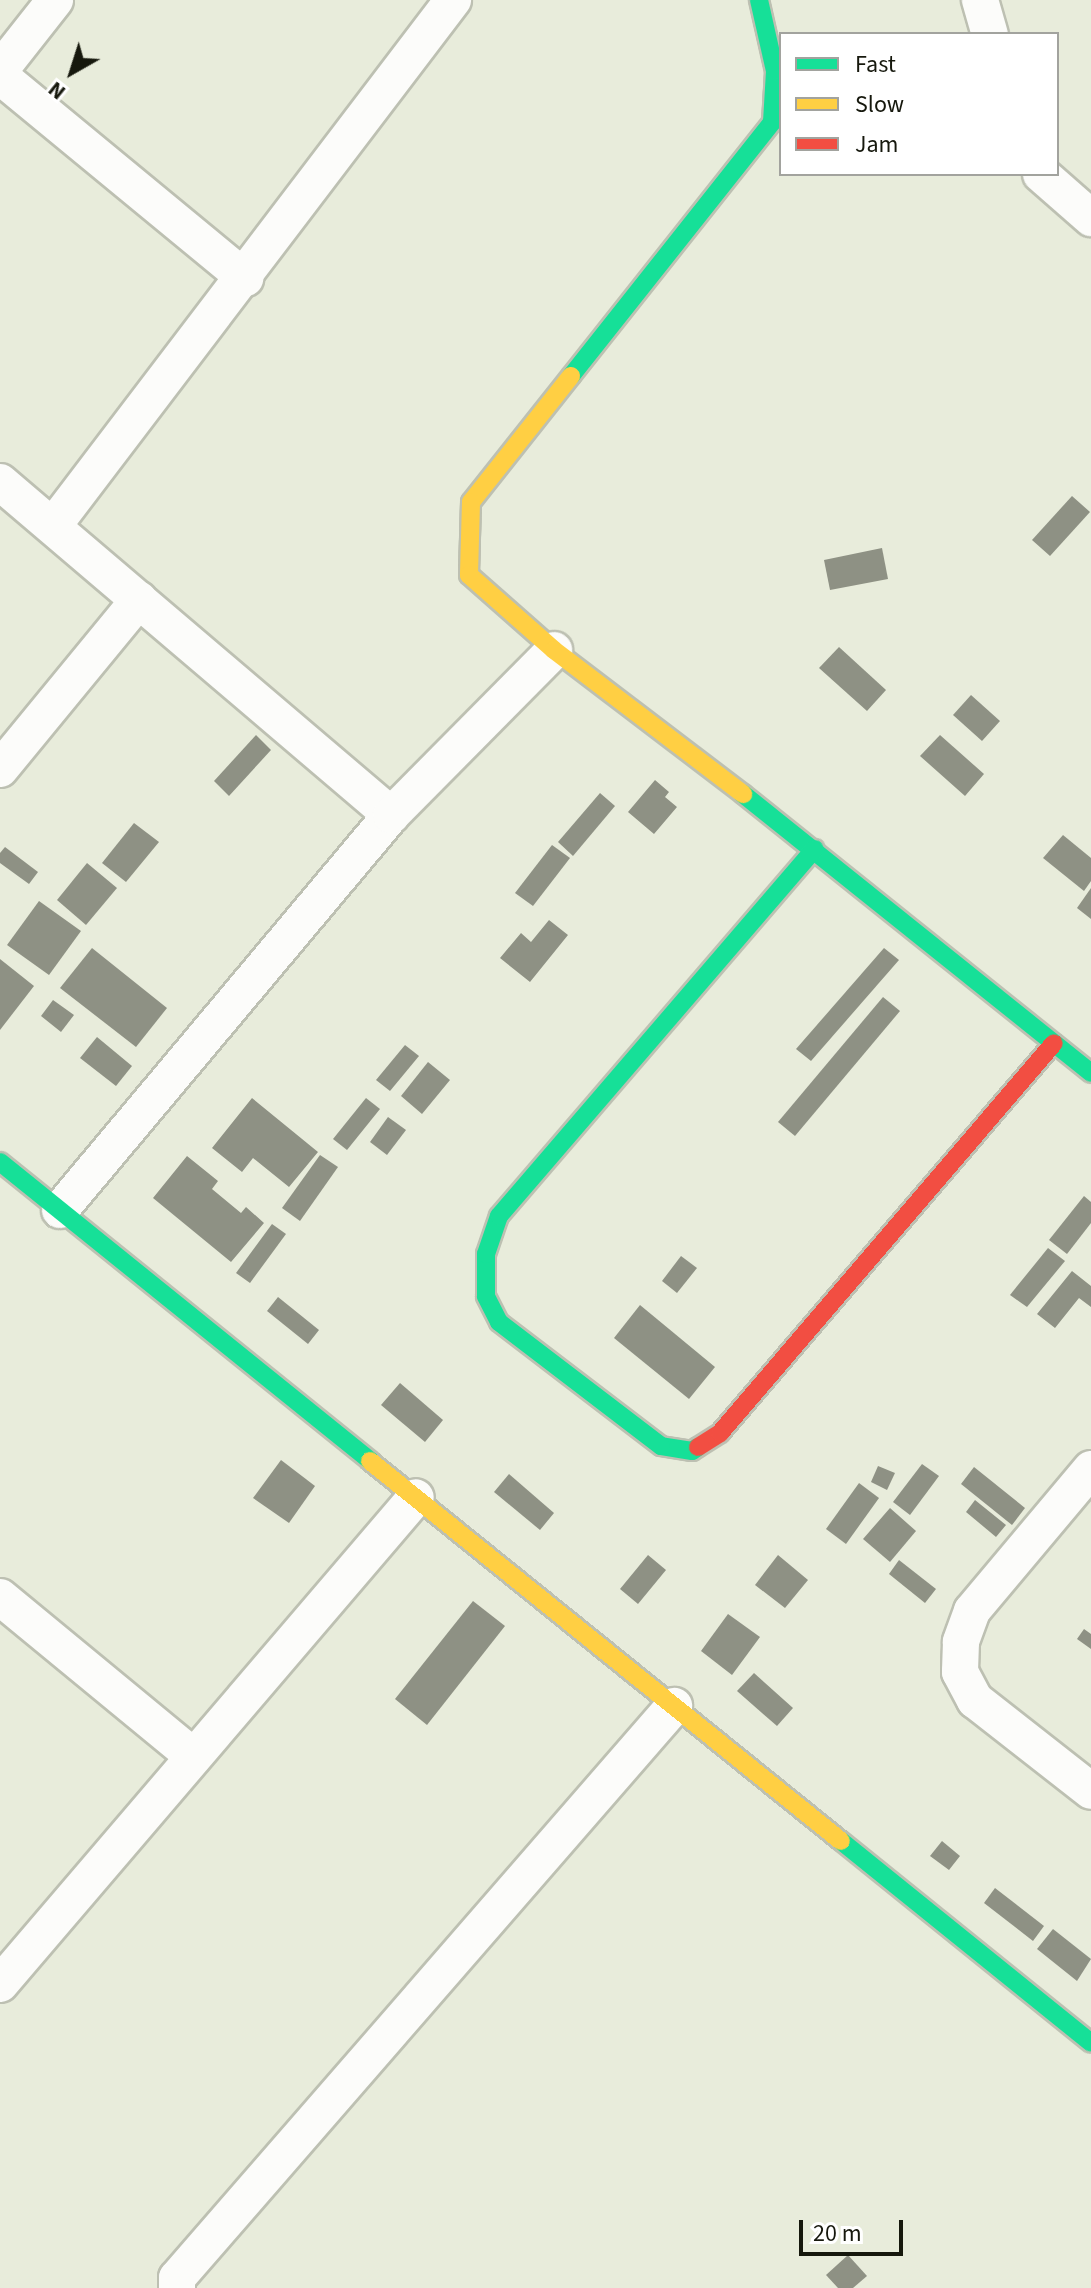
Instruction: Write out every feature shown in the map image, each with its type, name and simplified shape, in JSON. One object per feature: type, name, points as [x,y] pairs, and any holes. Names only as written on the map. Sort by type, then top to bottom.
[{"type":"street","points":[[55,0],[0,73],[245,278]]},
{"type":"street","points":[[53,526],[245,278],[453,0]]},
{"type":"street","points":[[759,0],[775,71],[772,122],[471,502],[469,575],[554,650],[815,849],[1091,1073]]},
{"type":"street","points":[[980,0],[989,32]]},
{"type":"street","points":[[1043,176],[1091,218]]},
{"type":"street","points":[[0,482],[391,815]]},
{"type":"street","points":[[0,769],[139,600]]},
{"type":"street","points":[[60,1210],[391,815],[554,650]]},
{"type":"street","points":[[815,849],[499,1216],[486,1254],[486,1296],[499,1322],[661,1446],[692,1451],[720,1433],[1054,1043]]},
{"type":"street","points":[[0,1162],[1091,2043]]},
{"type":"street","points":[[1091,1469],[972,1611],[961,1642],[960,1672],[975,1700],[1091,1791]]},
{"type":"street","points":[[0,1984],[416,1497]]},
{"type":"street","points":[[0,1597],[194,1757]]},
{"type":"street","points":[[177,2288],[177,2278],[674,1706]]},
{"type":"building","points":[[1072,496],[1090,512],[1050,556],[1032,540]]},
{"type":"building","points":[[882,548],[888,579],[830,590],[824,560]]},
{"type":"building","points":[[839,647],[886,690],[867,711],[819,668]]},
{"type":"building","points":[[971,695],[1000,721],[982,741],[953,715]]},
{"type":"building","points":[[256,735],[271,750],[229,796],[214,781]]},
{"type":"building","points":[[940,735],[984,774],[965,796],[920,756]]},
{"type":"building","points":[[655,780],[669,792],[665,797],[677,807],[654,834],[628,812]]},
{"type":"building","points":[[600,793],[615,806],[573,856],[558,842]]},
{"type":"building","points":[[134,823],[159,842],[126,882],[102,863]]},
{"type":"building","points":[[1063,835],[1091,858],[1091,881],[1084,891],[1043,858]]},
{"type":"building","points":[[552,845],[570,858],[533,906],[515,893]]},
{"type":"building","points":[[5,847],[38,872],[29,884],[0,863],[0,853]]},
{"type":"building","points":[[87,863],[117,888],[86,925],[57,900]]},
{"type":"building","points":[[1091,888],[1091,919],[1077,908]]},
{"type":"building","points":[[39,901],[81,931],[49,975],[7,945]]},
{"type":"building","points":[[549,920],[568,935],[530,982],[500,958],[521,933],[531,942]]},
{"type":"building","points":[[92,948],[167,1008],[136,1047],[60,988]]},
{"type":"building","points":[[884,948],[899,960],[811,1061],[796,1049]]},
{"type":"building","points":[[0,959],[34,986],[0,1030]]},
{"type":"building","points":[[883,997],[900,1011],[795,1136],[778,1122]]},
{"type":"building","points":[[53,1000],[74,1015],[61,1032],[41,1016]]},
{"type":"building","points":[[97,1037],[132,1066],[116,1086],[80,1058]]},
{"type":"building","points":[[405,1045],[419,1056],[390,1091],[376,1080]]},
{"type":"building","points":[[428,1062],[450,1080],[422,1114],[401,1096]]},
{"type":"building","points":[[252,1098],[318,1152],[289,1187],[253,1158],[242,1172],[212,1148]]},
{"type":"building","points":[[366,1098],[380,1109],[347,1150],[333,1139]]},
{"type":"building","points":[[388,1117],[406,1130],[387,1155],[370,1142]]},
{"type":"building","points":[[320,1155],[338,1167],[300,1221],[282,1208]]},
{"type":"building","points":[[187,1156],[218,1181],[212,1189],[241,1213],[246,1207],[264,1223],[231,1262],[153,1198]]},
{"type":"building","points":[[1084,1196],[1091,1202],[1091,1223],[1067,1254],[1049,1240]]},
{"type":"building","points":[[272,1224],[286,1234],[250,1283],[236,1273]]},
{"type":"building","points":[[1048,1248],[1065,1261],[1027,1307],[1010,1295]]},
{"type":"building","points":[[681,1256],[697,1268],[677,1293],[662,1281]]},
{"type":"building","points":[[1072,1271],[1091,1286],[1091,1307],[1079,1298],[1055,1328],[1037,1314]]},
{"type":"building","points":[[278,1297],[319,1330],[308,1344],[267,1311]]},
{"type":"building","points":[[640,1305],[715,1367],[689,1399],[614,1338]]},
{"type":"building","points":[[400,1383],[443,1420],[425,1442],[381,1405]]},
{"type":"building","points":[[281,1460],[315,1486],[289,1523],[253,1498]]},
{"type":"building","points":[[922,1464],[939,1476],[910,1515],[893,1502]]},
{"type":"building","points":[[878,1466],[895,1473],[887,1490],[871,1482]]},
{"type":"building","points":[[974,1467],[1025,1508],[1012,1525],[961,1484]]},
{"type":"building","points":[[509,1474],[554,1513],[540,1530],[494,1492]]},
{"type":"building","points":[[859,1483],[879,1498],[846,1544],[826,1529]]},
{"type":"building","points":[[975,1500],[1006,1525],[996,1537],[966,1512]]},
{"type":"building","points":[[890,1508],[916,1531],[890,1562],[863,1539]]},
{"type":"building","points":[[648,1555],[666,1570],[638,1604],[620,1589]]},
{"type":"building","points":[[778,1555],[808,1580],[785,1608],[755,1585]]},
{"type":"building","points":[[899,1560],[936,1589],[925,1603],[889,1574]]},
{"type":"building","points":[[473,1601],[505,1626],[427,1725],[395,1699]]},
{"type":"building","points":[[728,1614],[760,1637],[732,1675],[701,1651]]},
{"type":"building","points":[[1084,1629],[1091,1634],[1091,1649],[1077,1639]]},
{"type":"building","points":[[754,1673],[793,1708],[777,1726],[737,1691]]},
{"type":"building","points":[[942,1841],[960,1856],[949,1870],[930,1856]]},
{"type":"building","points":[[995,1888],[1044,1926],[1033,1941],[984,1903]]},
{"type":"building","points":[[1053,1929],[1091,1959],[1077,1981],[1037,1949]]},
{"type":"building","points":[[848,2255],[867,2276],[853,2288],[838,2288],[826,2275]]},
{"type":"traffic: fast","points":[[571,376],[772,122],[775,71],[759,0]]},
{"type":"traffic: fast","points":[[743,794],[1091,1073]]},
{"type":"traffic: fast","points":[[698,1447],[692,1451],[661,1446],[499,1322],[486,1296],[486,1254],[499,1216],[815,849]]},
{"type":"traffic: fast","points":[[0,1162],[370,1461]]},
{"type":"traffic: fast","points":[[841,1841],[1091,2043]]},
{"type":"traffic: slow","points":[[571,376],[471,502],[469,575],[554,650],[743,794]]},
{"type":"traffic: slow","points":[[370,1461],[841,1841]]},
{"type":"traffic: jam","points":[[698,1447],[720,1433],[1054,1043]]}]
